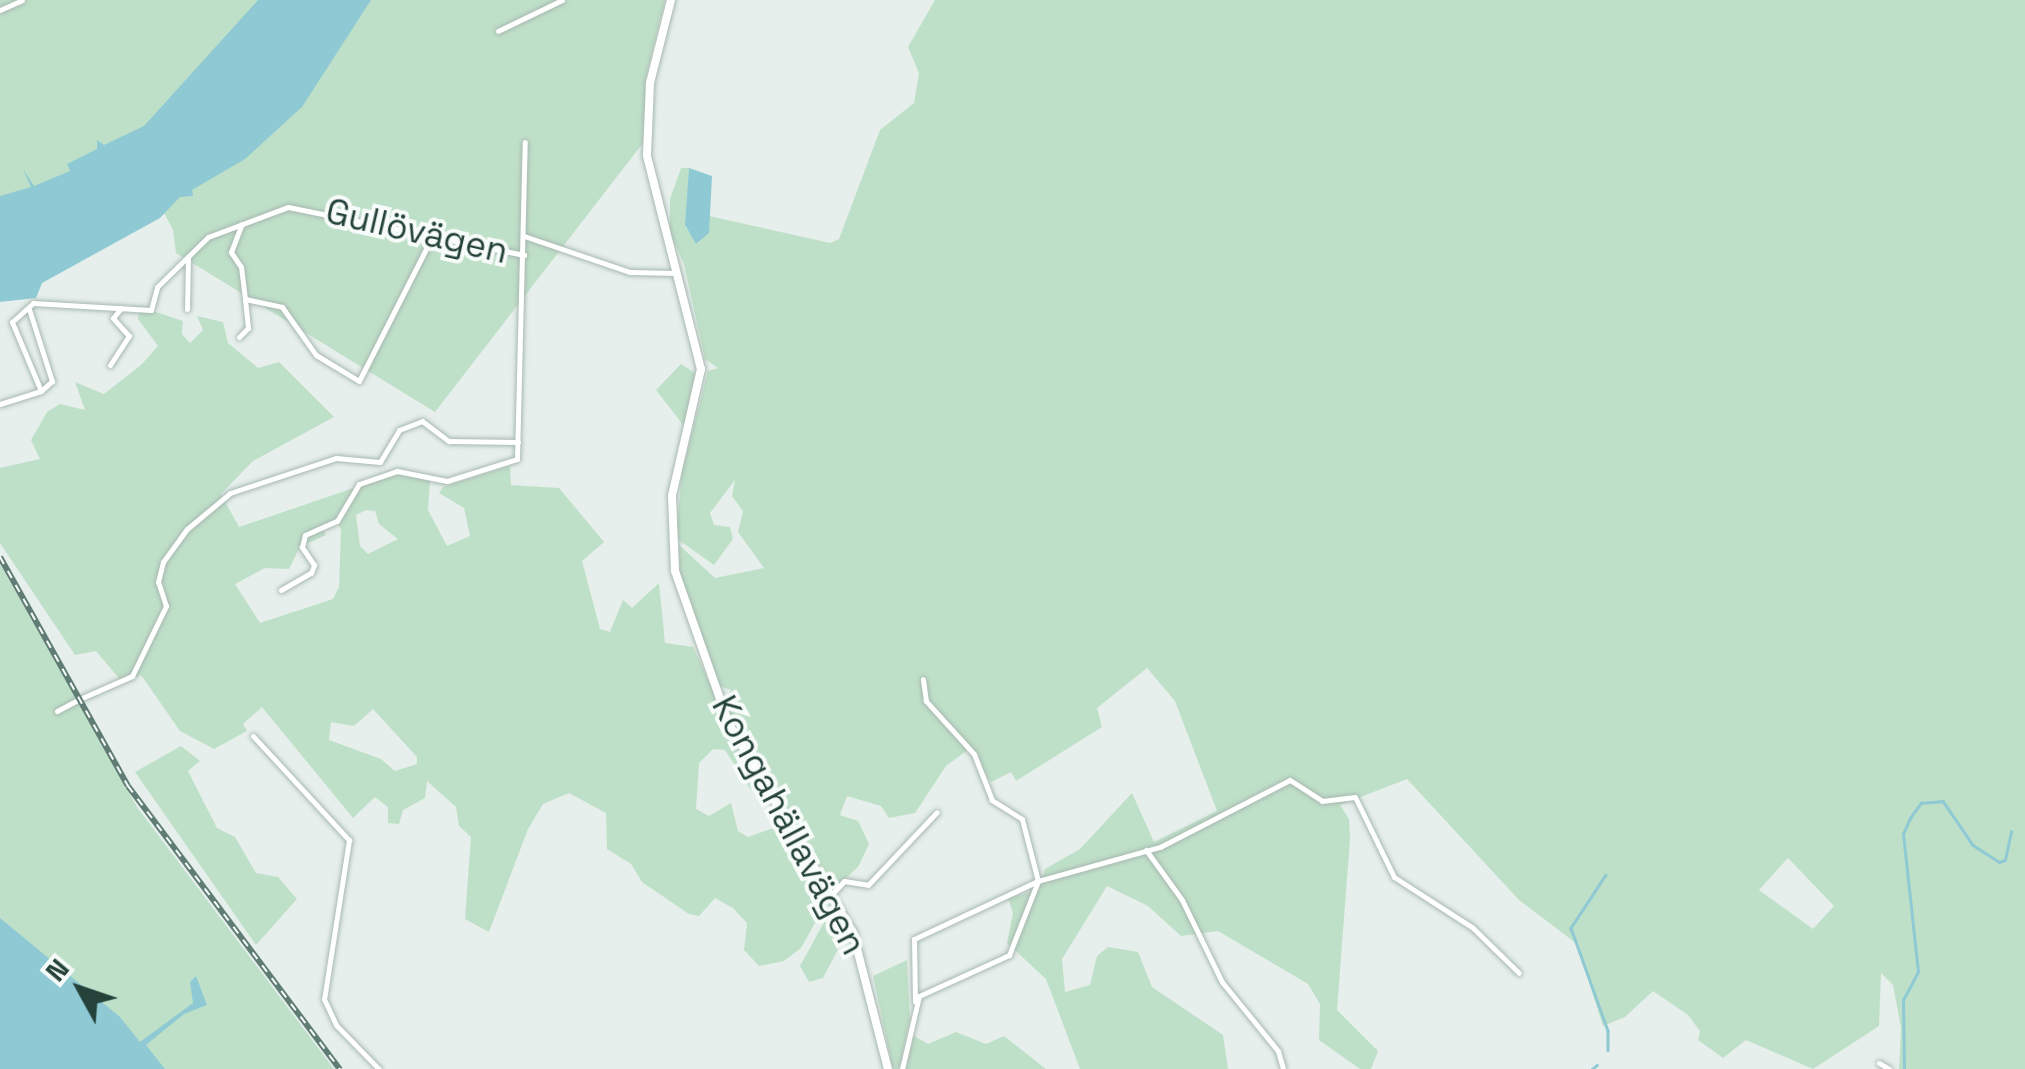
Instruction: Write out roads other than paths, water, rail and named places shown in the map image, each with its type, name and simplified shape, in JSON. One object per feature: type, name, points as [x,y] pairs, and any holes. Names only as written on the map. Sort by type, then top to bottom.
[{"type":"main road","name":"Kongahällavägen","points":[[671,0],[652,71],[646,142],[656,208],[678,272],[701,369],[672,496],[675,571],[729,724],[765,792],[833,893],[866,972],[888,1069]]},
{"type":"street","points":[[0,10],[22,0]]},
{"type":"street","points":[[498,32],[562,0]]},
{"type":"street","points":[[524,142],[524,236]]},
{"type":"street","name":"Gullövägen","points":[[124,307],[151,310],[158,286],[219,230],[300,205],[524,255],[524,236],[630,272],[678,272]]},
{"type":"street","points":[[240,337],[248,328],[245,299],[241,267],[230,252],[242,224]]},
{"type":"street","points":[[245,299],[282,307],[316,355],[359,381],[432,235]]},
{"type":"street","points":[[187,310],[188,255]]},
{"type":"street","points":[[280,590],[308,576],[314,565],[302,549],[306,536],[338,522],[359,484],[397,471],[438,481],[516,461],[524,255]]},
{"type":"street","points":[[41,391],[12,324],[39,301],[124,307]]},
{"type":"street","points":[[110,365],[129,336],[113,318],[124,307]]},
{"type":"street","points":[[0,404],[41,391],[52,382],[29,309]]},
{"type":"street","points":[[57,711],[132,676],[166,606],[158,582],[163,562],[188,529],[230,493],[336,458],[380,462],[400,430],[422,421],[449,441],[518,442]]},
{"type":"street","points":[[915,1002],[924,991],[1009,955],[1038,881],[1022,819],[992,800],[974,754],[926,702],[923,679]]},
{"type":"street","points":[[253,736],[350,840],[324,995],[336,1025],[379,1069]]},
{"type":"street","points":[[902,1069],[915,1002],[914,939],[1038,881],[1146,850],[1264,799],[1290,780],[1322,800],[1352,794],[1394,877],[1473,928],[1520,972]]},
{"type":"street","points":[[833,893],[844,881],[864,886],[937,812]]},
{"type":"street","points":[[1146,850],[1182,900],[1222,982],[1278,1051],[1283,1069]]},
{"type":"street","points":[[1879,1063],[1889,1069]]},
{"type":"water","points":[[258,0],[371,0],[302,107],[245,159],[192,190],[193,196],[180,197],[160,218],[42,283],[36,298],[0,302],[0,196],[31,187],[23,169],[34,186],[70,171],[67,164],[97,149],[97,140],[104,145],[144,126]]},
{"type":"water","points":[[689,168],[712,176],[709,233],[696,244],[685,225]]},
{"type":"water","points":[[0,918],[120,1017],[140,1042],[193,1003],[190,982],[196,976],[207,1005],[184,1014],[146,1045],[165,1069],[0,1069]]},
{"type":"waterway","points":[[1904,1069],[1903,1000],[1918,972],[1903,834],[1910,818],[1921,803],[1943,801],[1973,845],[1999,862],[2005,860],[2011,832]]},
{"type":"waterway","points":[[1606,875],[1571,928],[1608,1031],[1608,1050]]},
{"type":"waterway","points":[[1592,1069],[1597,1065]]},
{"type":"railway","points":[[0,557],[128,786],[340,1069]]}]
